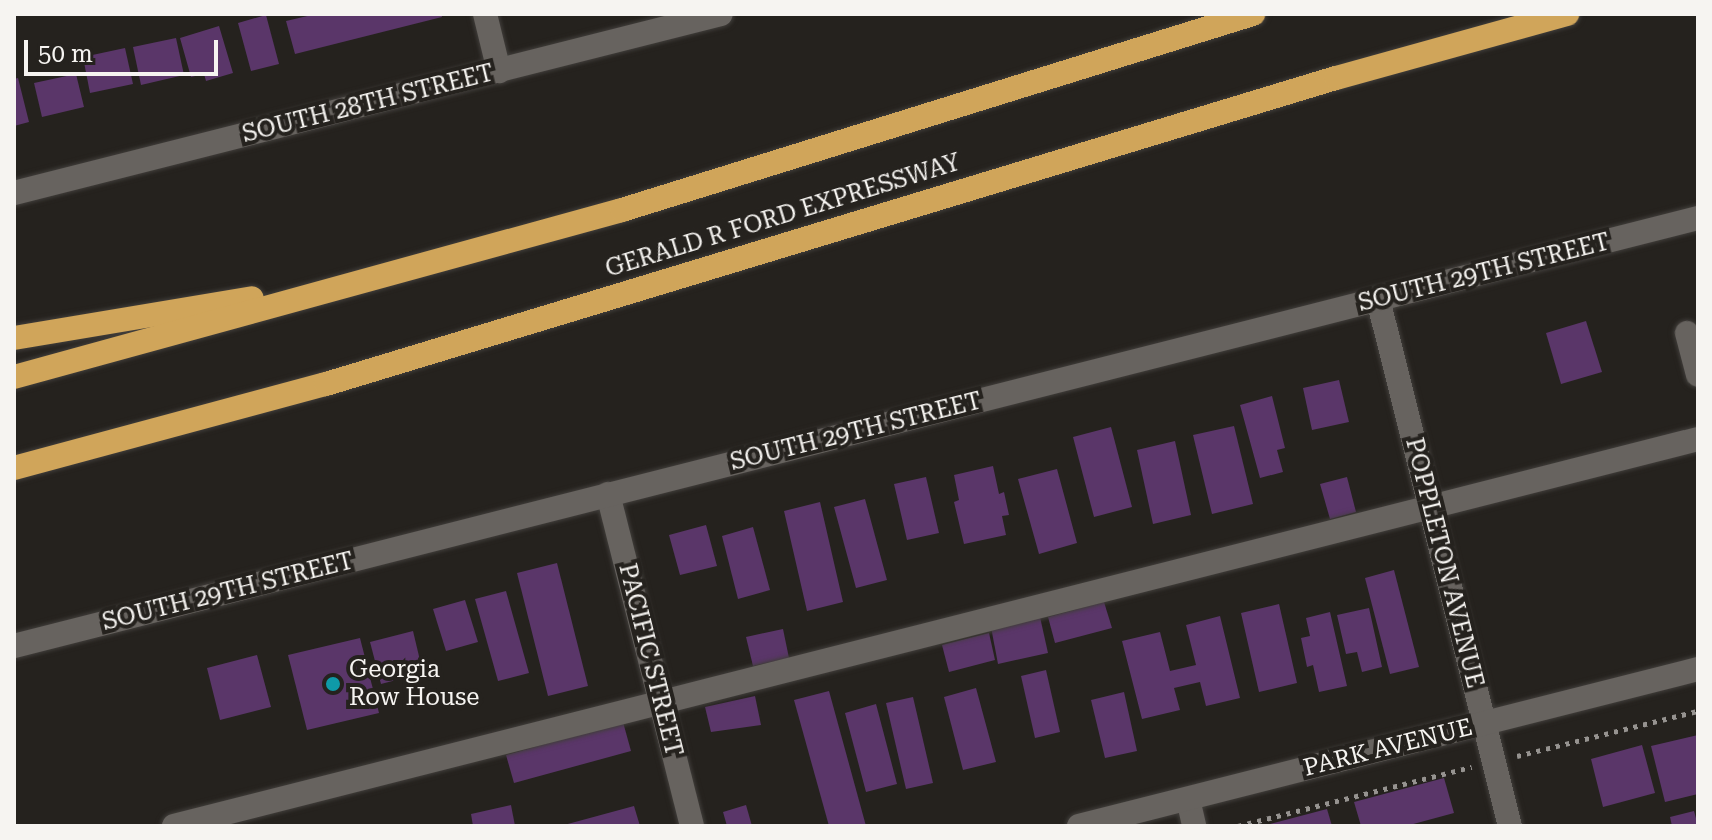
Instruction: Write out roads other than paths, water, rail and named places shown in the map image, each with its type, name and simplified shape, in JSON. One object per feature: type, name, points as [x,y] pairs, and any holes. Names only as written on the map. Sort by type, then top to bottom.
[{"type":"highway","points":[[14,377],[622,210],[1253,14]]},
{"type":"highway","name":"GERALD R FORD EXPRESSWAY","points":[[17,468],[326,384],[1336,78],[1567,14]]},
{"type":"highway","points":[[14,338],[377,279]]},
{"type":"street","points":[[485,14],[499,71]]},
{"type":"street","name":"SOUTH 28TH STREET","points":[[14,193],[721,14]]},
{"type":"street","name":"SOUTH 29TH STREET","points":[[14,646],[1698,218]]},
{"type":"street","name":"POPPLETON AVENUE","points":[[1378,299],[1510,826]]},
{"type":"street","points":[[1687,333],[1698,375]]},
{"type":"street","points":[[174,826],[1698,439]]},
{"type":"street","name":"PACIFIC STREET","points":[[608,494],[692,826]]},
{"type":"street","name":"PARK AVENUE","points":[[1079,826],[1698,669]]},
{"type":"street","points":[[1188,799],[1194,826]]},
{"type":"place","name":"Georgia Row House","points":[[333,684]]}]
